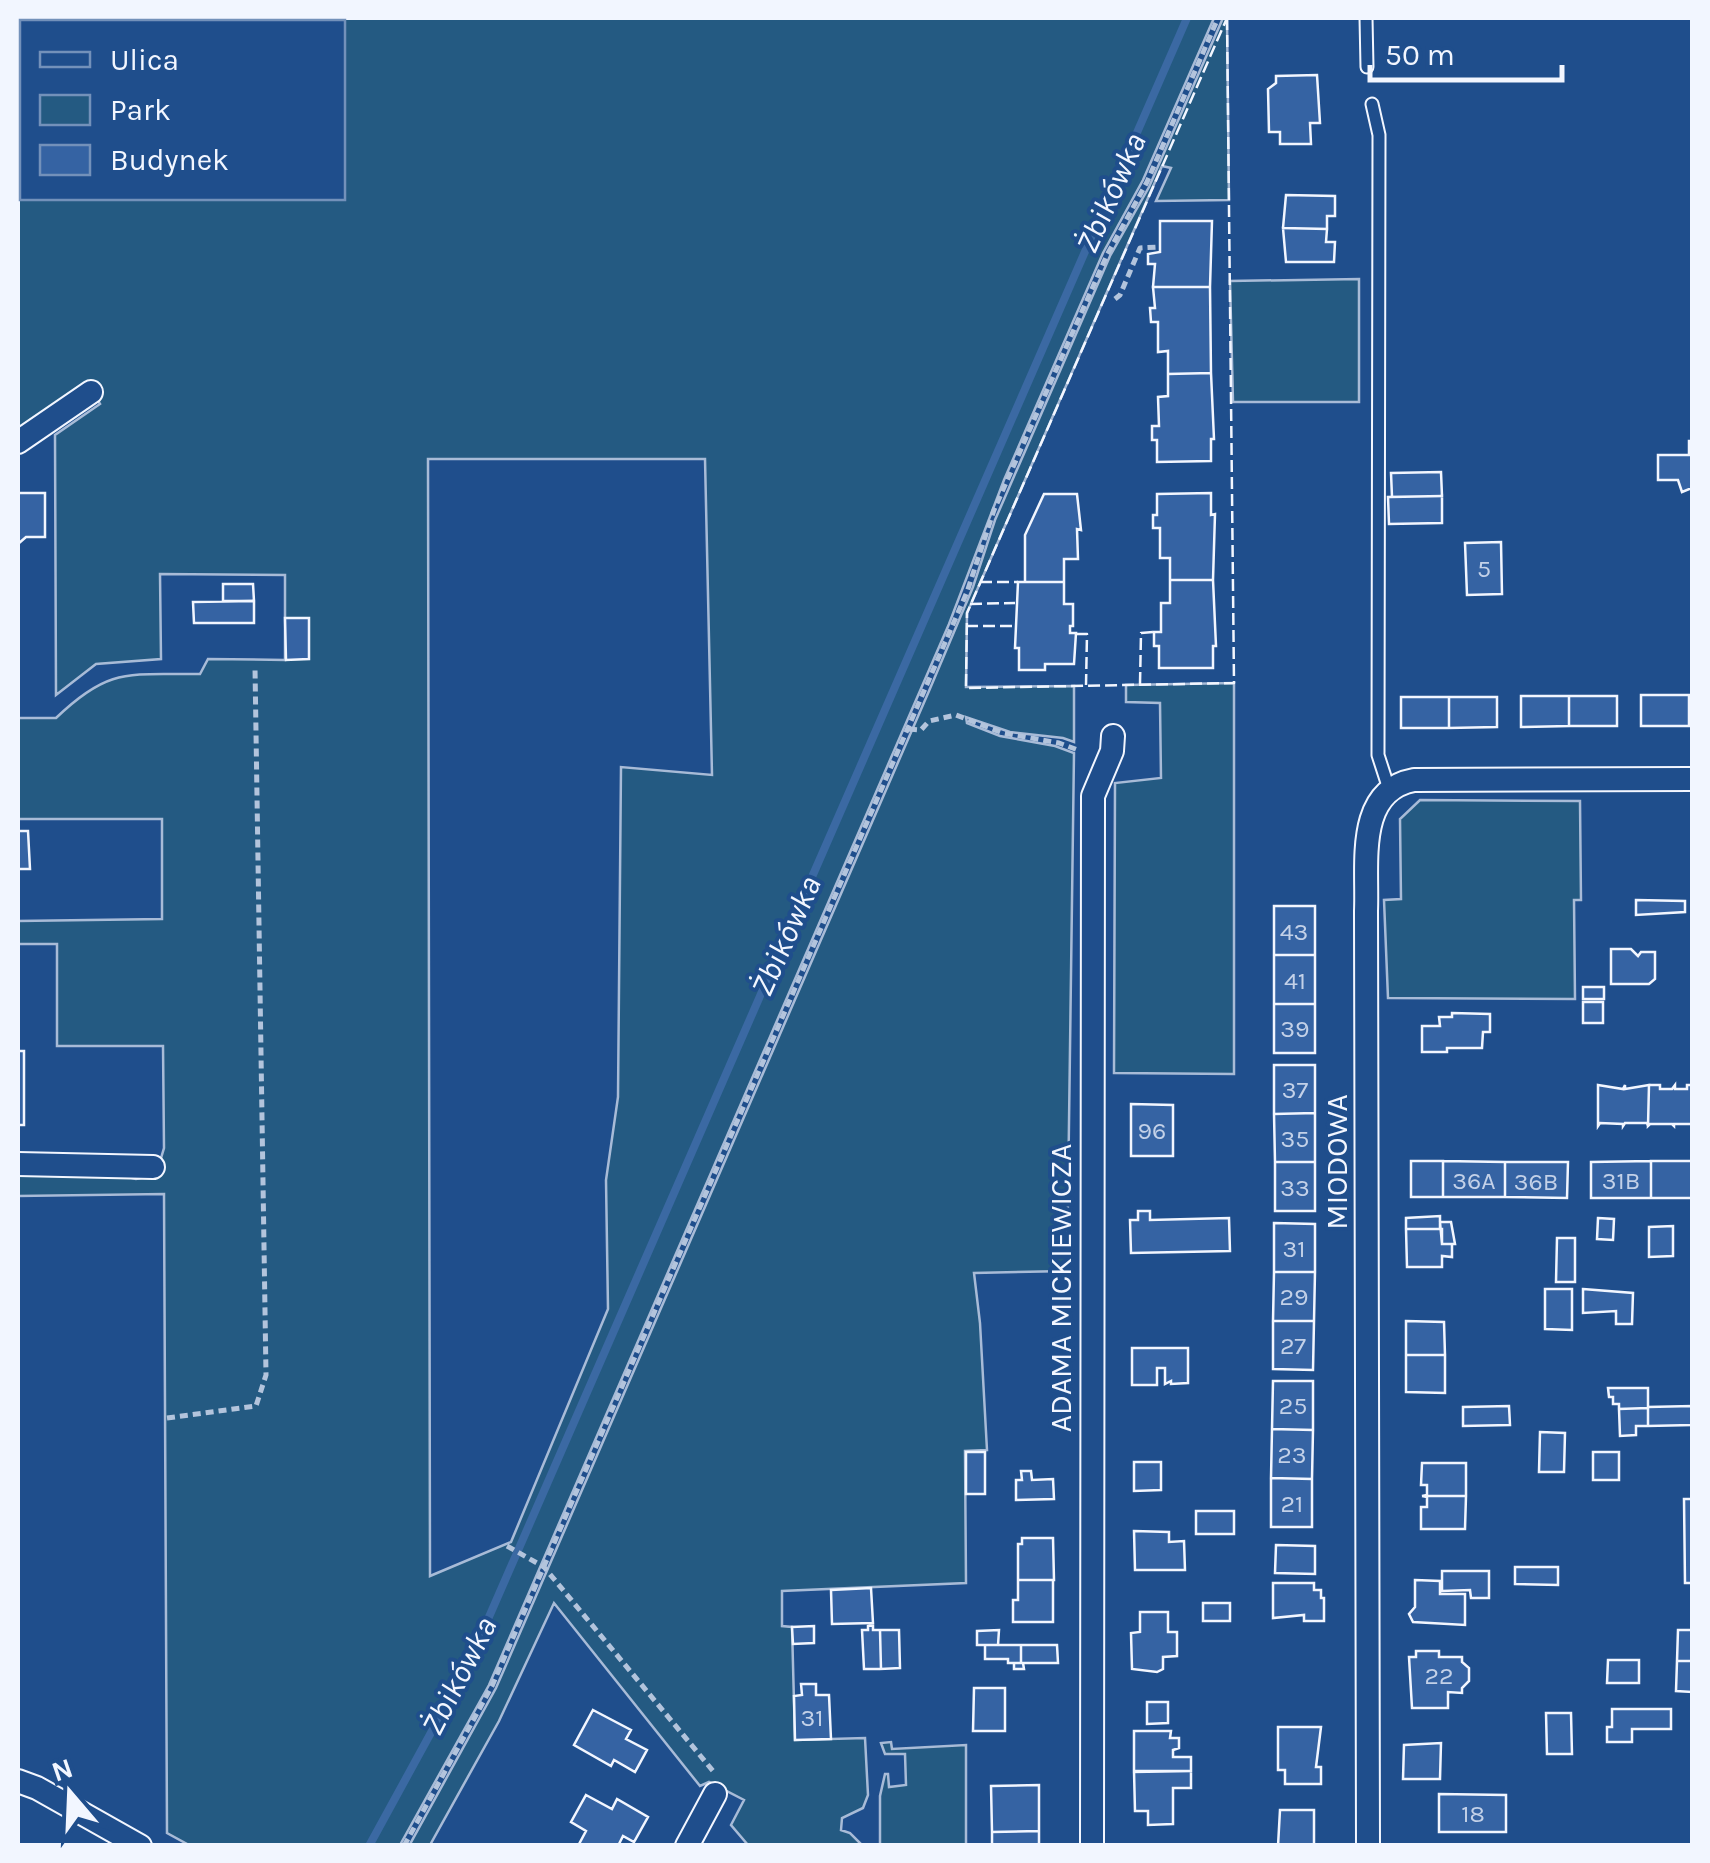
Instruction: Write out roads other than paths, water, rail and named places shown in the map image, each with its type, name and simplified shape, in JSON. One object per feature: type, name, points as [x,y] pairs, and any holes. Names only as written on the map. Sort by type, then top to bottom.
[{"type":"street","points":[[18,442],[91,392]]},
{"type":"street","name":"ADAMA MICKIEWICZA","points":[[1092,1846],[1093,796],[1112,751],[1114,736]]},
{"type":"street","points":[[1389,789],[1414,780],[1692,779]]},
{"type":"street","name":"MIODOWA","points":[[1368,1846],[1366,910],[1372,814],[1389,789]]},
{"type":"street","points":[[18,1164],[153,1167]]},
{"type":"street","points":[[18,1781],[140,1846]]},
{"type":"street","points":[[687,1846],[715,1794]]},
{"type":"lane","points":[[1366,18],[1367,67]]},
{"type":"lane","points":[[1372,104],[1379,135],[1378,755],[1389,789]]},
{"type":"waterway","name":"Żbikówka","points":[[369,1846],[468,1665],[1187,18]]}]
